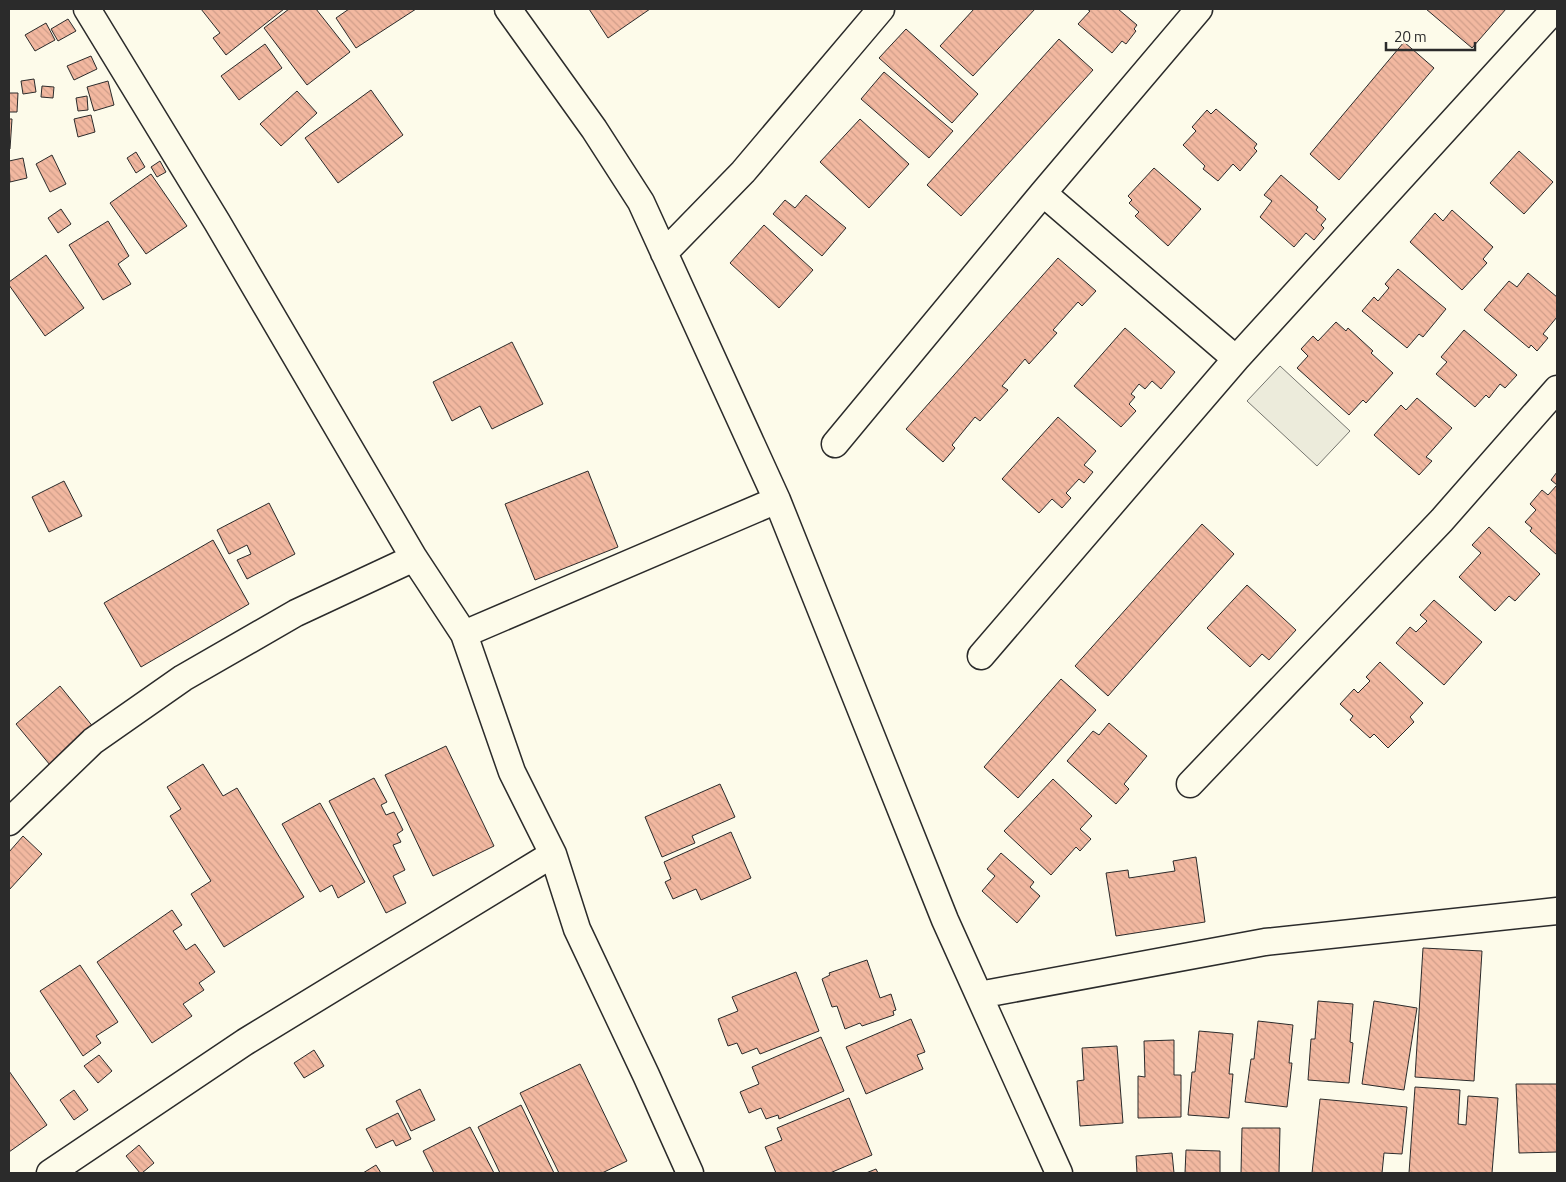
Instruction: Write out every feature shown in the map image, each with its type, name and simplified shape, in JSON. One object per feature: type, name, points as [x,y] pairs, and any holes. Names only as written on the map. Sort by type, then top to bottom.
[{"type":"street","points":[[87,9],[227,239],[414,558],[464,634],[512,772],[553,854],[578,929],[690,1173]]},
{"type":"street","points":[[508,9],[594,129],[641,202],[777,500],[945,920],[1059,1173]]},
{"type":"street","points":[[664,253],[743,172],[881,9]]},
{"type":"street","points":[[835,444],[1043,192],[1198,9]]},
{"type":"street","points":[[981,656],[1236,359],[1555,9]]},
{"type":"street","points":[[1043,192],[1236,359]]},
{"type":"street","points":[[1190,784],[1442,520],[1557,389]]},
{"type":"street","points":[[464,634],[777,500]]},
{"type":"street","points":[[9,822],[93,741],[183,678],[296,613],[414,558]]},
{"type":"street","points":[[50,1173],[244,1042],[553,854]]},
{"type":"street","points":[[979,995],[1265,942],[1557,912]]},
{"type":"shaded area","points":[[1280,366],[1350,431],[1317,466],[1247,401]]},
{"type":"building","points":[[201,9],[284,9],[226,55],[213,38],[220,33]]},
{"type":"building","points":[[289,9],[316,9],[350,52],[307,85],[264,28]]},
{"type":"building","points":[[349,9],[416,9],[356,48],[336,18]]},
{"type":"building","points":[[589,9],[650,9],[608,38]]},
{"type":"building","points":[[974,9],[1035,9],[973,76],[940,46]]},
{"type":"building","points":[[1087,9],[1118,9],[1137,25],[1134,29],[1136,31],[1126,44],[1122,41],[1112,53],[1078,24],[1090,11]]},
{"type":"building","points":[[1426,9],[1506,9],[1472,48]]},
{"type":"building","points":[[68,19],[76,31],[58,41],[51,29]]},
{"type":"building","points":[[46,23],[55,40],[35,51],[25,35]]},
{"type":"building","points":[[906,29],[978,94],[952,123],[879,58]]},
{"type":"building","points":[[1059,39],[1093,70],[961,216],[927,185]]},
{"type":"building","points":[[1404,42],[1434,68],[1339,180],[1310,154]]},
{"type":"building","points":[[265,44],[282,68],[239,100],[221,76]]},
{"type":"building","points":[[91,56],[97,69],[74,80],[67,66]]},
{"type":"building","points":[[884,72],[953,131],[929,158],[861,99]]},
{"type":"building","points":[[34,79],[36,92],[23,94],[21,81]]},
{"type":"building","points":[[108,81],[114,105],[94,111],[87,87]]},
{"type":"building","points":[[42,86],[54,87],[53,98],[41,97]]},
{"type":"building","points":[[371,90],[403,135],[338,183],[305,138]]},
{"type":"building","points":[[297,91],[317,113],[281,146],[260,124]]},
{"type":"building","points":[[9,93],[18,93],[17,112],[9,112]]},
{"type":"building","points":[[87,96],[88,110],[78,111],[76,98]]},
{"type":"building","points":[[1216,109],[1257,144],[1254,148],[1257,151],[1240,171],[1233,164],[1218,181],[1203,169],[1205,166],[1183,145],[1196,131],[1192,127],[1207,110],[1211,114]]},
{"type":"building","points":[[91,115],[95,132],[78,137],[74,119]]},
{"type":"building","points":[[9,119],[12,119],[10,149],[9,149]]},
{"type":"building","points":[[860,119],[909,164],[869,208],[820,162]]},
{"type":"building","points":[[1519,151],[1553,182],[1524,214],[1490,183]]},
{"type":"building","points":[[136,152],[145,167],[136,173],[127,158]]},
{"type":"building","points":[[52,155],[66,184],[50,192],[36,164]]},
{"type":"building","points":[[23,158],[27,178],[10,182],[9,161]]},
{"type":"building","points":[[160,161],[166,172],[157,177],[151,167]]},
{"type":"building","points":[[1154,168],[1201,209],[1168,246],[1135,216],[1139,212],[1129,203],[1132,200],[1128,196]]},
{"type":"building","points":[[151,174],[187,226],[146,254],[110,203]]},
{"type":"building","points":[[1281,175],[1318,207],[1316,210],[1326,219],[1321,225],[1324,228],[1314,240],[1306,233],[1294,247],[1260,217],[1272,201],[1264,195]]},
{"type":"building","points":[[806,195],[846,228],[822,256],[773,214],[785,200],[795,208]]},
{"type":"building","points":[[61,209],[71,224],[58,233],[48,218]]},
{"type":"building","points":[[1452,210],[1493,247],[1483,259],[1487,263],[1462,290],[1410,242],[1435,213],[1443,221]]},
{"type":"building","points":[[108,221],[129,256],[118,264],[131,284],[103,300],[69,245]]},
{"type":"building","points":[[764,225],[813,270],[779,308],[730,263]]},
{"type":"building","points":[[46,255],[84,308],[45,336],[9,285],[9,282]]},
{"type":"building","points":[[1058,258],[1096,291],[1082,306],[1078,302],[1053,330],[1057,333],[1029,364],[1025,359],[1002,386],[1008,390],[980,421],[975,417],[952,445],[955,448],[943,462],[906,429]]},
{"type":"building","points":[[1398,269],[1446,309],[1423,337],[1419,334],[1407,348],[1362,311],[1374,297],[1378,301],[1389,288],[1385,284]]},
{"type":"building","points":[[1528,273],[1557,297],[1557,317],[1543,334],[1548,338],[1537,351],[1531,345],[1529,348],[1484,310],[1509,281],[1517,287]]},
{"type":"building","points":[[1336,322],[1346,331],[1348,328],[1393,373],[1366,403],[1363,400],[1349,415],[1297,368],[1308,356],[1301,349],[1313,336],[1318,341]]},
{"type":"building","points":[[1125,328],[1175,372],[1161,389],[1152,381],[1145,389],[1139,384],[1131,394],[1135,397],[1129,404],[1136,411],[1121,427],[1074,386]]},
{"type":"building","points":[[1464,330],[1517,375],[1505,388],[1500,384],[1489,398],[1486,395],[1475,407],[1436,374],[1447,362],[1441,357]]},
{"type":"building","points":[[512,342],[543,404],[492,429],[480,406],[452,421],[433,382]]},
{"type":"building","points":[[1417,398],[1452,428],[1426,457],[1432,461],[1419,475],[1374,435],[1401,405],[1406,410]]},
{"type":"building","points":[[1058,417],[1096,451],[1084,465],[1093,472],[1084,483],[1079,479],[1066,493],[1071,498],[1062,508],[1052,499],[1039,513],[1002,479]]},
{"type":"building","points":[[588,471],[618,547],[535,580],[505,504]]},
{"type":"building","points":[[1557,472],[1557,485],[1551,480]]},
{"type":"building","points":[[64,481],[82,516],[49,532],[32,497]]},
{"type":"building","points":[[1557,485],[1557,555],[1530,531],[1532,528],[1525,522],[1536,510],[1530,504],[1542,490],[1548,495]]},
{"type":"building","points":[[269,503],[295,554],[247,579],[237,560],[251,554],[247,545],[229,554],[217,530]]},
{"type":"building","points":[[1202,524],[1234,554],[1108,696],[1075,666]]},
{"type":"building","points":[[1489,527],[1540,574],[1515,601],[1509,596],[1495,611],[1459,577],[1481,553],[1472,545]]},
{"type":"building","points":[[213,540],[249,604],[141,667],[104,603]]},
{"type":"building","points":[[1247,585],[1296,630],[1269,660],[1262,654],[1250,667],[1207,628]]},
{"type":"building","points":[[1434,600],[1482,642],[1444,685],[1396,643],[1410,627],[1416,632],[1427,621],[1420,615]]},
{"type":"building","points":[[1380,662],[1423,703],[1410,717],[1414,722],[1388,748],[1374,734],[1370,738],[1350,720],[1353,716],[1340,704],[1354,689],[1358,693],[1370,681],[1366,677]]},
{"type":"building","points":[[1061,679],[1096,710],[1018,798],[984,767]]},
{"type":"building","points":[[60,686],[94,728],[50,765],[16,724]]},
{"type":"building","points":[[1109,723],[1147,756],[1124,784],[1129,789],[1116,804],[1067,761],[1093,731],[1099,735]]},
{"type":"building","points":[[446,746],[494,846],[433,876],[385,775]]},
{"type":"building","points":[[203,764],[223,796],[237,788],[304,897],[224,947],[191,894],[211,881],[170,816],[181,809],[167,787]]},
{"type":"building","points":[[374,778],[387,802],[381,805],[386,815],[394,812],[403,830],[397,834],[401,842],[393,845],[405,870],[393,876],[406,903],[386,913],[329,801]]},
{"type":"building","points":[[1053,779],[1092,816],[1080,829],[1091,839],[1080,851],[1076,847],[1051,875],[1004,831]]},
{"type":"building","points":[[720,784],[735,817],[692,836],[695,843],[662,857],[645,817]]},
{"type":"building","points":[[320,803],[365,882],[338,898],[332,885],[320,892],[282,824]]},
{"type":"building","points":[[731,832],[751,878],[701,900],[696,889],[673,899],[665,882],[671,879],[664,862]]},
{"type":"building","points":[[23,836],[42,854],[9,890],[9,852]]},
{"type":"building","points":[[1001,853],[1034,882],[1030,887],[1040,896],[1017,923],[982,891],[995,876],[987,869]]},
{"type":"building","points":[[1196,857],[1205,922],[1116,936],[1106,873],[1128,870],[1129,878],[1175,871],[1173,861]]},
{"type":"building","points":[[172,910],[182,925],[173,931],[186,950],[195,944],[215,972],[199,983],[204,990],[183,1004],[192,1016],[152,1043],[97,962]]},
{"type":"building","points":[[1423,948],[1482,951],[1474,1081],[1415,1077]]},
{"type":"building","points":[[867,960],[880,998],[891,994],[896,1010],[893,1011],[894,1015],[862,1026],[860,1023],[845,1029],[837,1006],[832,1007],[822,979],[830,975],[829,973]]},
{"type":"building","points":[[80,965],[118,1022],[96,1036],[101,1043],[83,1056],[40,991]]},
{"type":"building","points":[[796,972],[819,1031],[760,1054],[757,1048],[742,1054],[737,1043],[728,1046],[718,1019],[738,1011],[732,997]]},
{"type":"building","points":[[1318,1001],[1353,1004],[1350,1042],[1353,1043],[1349,1083],[1308,1080],[1311,1039],[1315,1039]]},
{"type":"building","points":[[1374,1001],[1417,1008],[1404,1090],[1362,1084]]},
{"type":"building","points":[[911,1019],[925,1052],[917,1055],[923,1069],[866,1094],[846,1047]]},
{"type":"building","points":[[1258,1021],[1293,1025],[1289,1063],[1292,1063],[1287,1107],[1245,1102],[1251,1059],[1254,1059]]},
{"type":"building","points":[[1199,1031],[1233,1034],[1229,1074],[1233,1074],[1229,1118],[1188,1115],[1192,1072],[1195,1072]]},
{"type":"building","points":[[821,1037],[844,1091],[779,1119],[778,1115],[766,1119],[761,1108],[749,1113],[740,1092],[759,1084],[752,1067]]},
{"type":"building","points":[[1174,1040],[1174,1075],[1181,1075],[1181,1117],[1138,1118],[1138,1076],[1145,1077],[1144,1041]]},
{"type":"building","points":[[1117,1046],[1123,1123],[1080,1126],[1077,1081],[1084,1080],[1082,1048]]},
{"type":"building","points":[[314,1050],[324,1066],[304,1078],[294,1063]]},
{"type":"building","points":[[99,1055],[112,1071],[98,1083],[84,1066]]},
{"type":"building","points":[[580,1064],[627,1161],[602,1173],[559,1173],[520,1093]]},
{"type":"building","points":[[9,1071],[47,1125],[9,1152]]},
{"type":"building","points":[[1516,1084],[1557,1084],[1557,1152],[1519,1153]]},
{"type":"building","points":[[1415,1087],[1460,1090],[1458,1124],[1466,1125],[1468,1096],[1498,1098],[1492,1173],[1409,1173]]},
{"type":"building","points":[[420,1089],[435,1120],[411,1131],[396,1101]]},
{"type":"building","points":[[74,1090],[88,1110],[74,1120],[60,1100]]},
{"type":"building","points":[[849,1098],[872,1155],[830,1173],[776,1173],[765,1147],[782,1140],[777,1128]]},
{"type":"building","points":[[1320,1099],[1407,1107],[1402,1154],[1384,1153],[1382,1173],[1312,1173]]},
{"type":"building","points":[[521,1105],[554,1173],[500,1173],[478,1127]]},
{"type":"building","points":[[398,1113],[411,1139],[396,1146],[393,1140],[376,1148],[366,1129]]},
{"type":"building","points":[[470,1127],[494,1173],[434,1173],[423,1151]]},
{"type":"building","points":[[1242,1128],[1280,1128],[1279,1173],[1241,1173]]},
{"type":"building","points":[[139,1145],[154,1163],[142,1173],[126,1156]]},
{"type":"building","points":[[1186,1150],[1220,1151],[1220,1173],[1185,1173]]},
{"type":"building","points":[[1172,1153],[1174,1173],[1137,1173],[1136,1156]]},
{"type":"building","points":[[376,1165],[381,1173],[363,1173]]},
{"type":"building","points":[[876,1169],[878,1173],[866,1173]]}]
